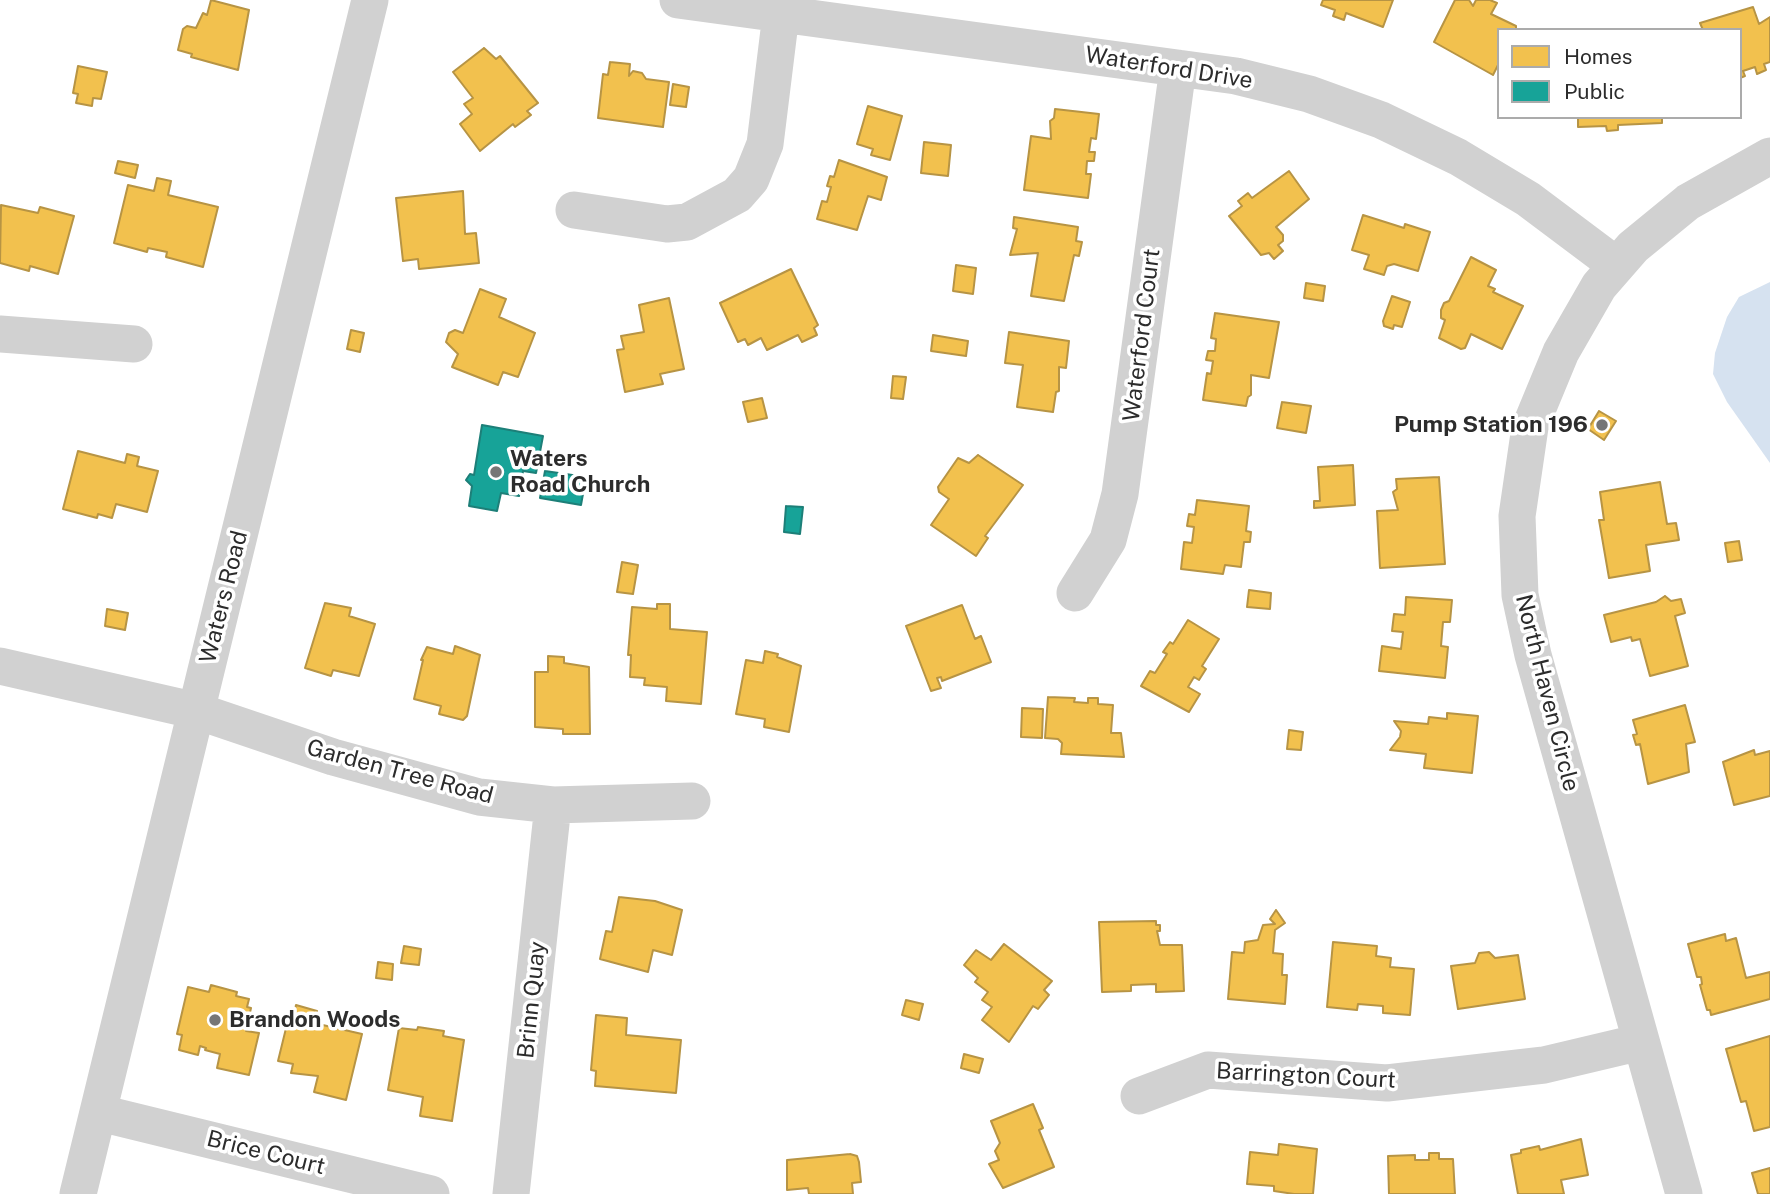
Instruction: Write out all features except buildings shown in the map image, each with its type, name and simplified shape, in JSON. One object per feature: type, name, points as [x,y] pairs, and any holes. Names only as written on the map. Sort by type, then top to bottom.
[{"type":"street","name":"Waters Road","points":[[78,1194],[100,1113],[370,0]]},
{"type":"street","name":"Waterford Drive","points":[[678,0],[1236,76],[1309,94],[1381,120],[1458,157],[1528,199],[1616,265]]},
{"type":"street","points":[[574,210],[667,223],[687,222],[737,195],[751,178],[765,144],[781,14]]},
{"type":"street","name":"Waterford Court","points":[[1075,593],[1108,540],[1120,494],[1178,68]]},
{"type":"street","name":"North Haven Circle","points":[[1684,1194],[1532,655],[1516,556],[1517,516],[1530,427],[1561,352],[1584,309],[1616,265],[1633,247],[1689,202],[1724,179],[1770,156]]},
{"type":"street","points":[[0,334],[134,344]]},
{"type":"street","name":"Garden Tree Road","points":[[0,666],[197,710],[333,757],[479,797],[553,805],[692,801]]},
{"type":"street","name":"Brinn Quay","points":[[512,1194],[553,805]]},
{"type":"street","name":"Barrington Court","points":[[1139,1096],[1208,1070],[1387,1083],[1544,1066],[1641,1042]]},
{"type":"street","name":"Brice Court","points":[[100,1113],[431,1194]]},
{"type":"water","points":[[1770,282],[1770,463],[1727,402],[1713,374],[1715,353],[1727,317],[1739,297]]},
{"type":"place","name":"Pump Station 196","points":[[1602,425]]},
{"type":"place","name":"Waters Road Church","points":[[496,472]]},
{"type":"place","name":"Brandon Woods","points":[[215,1020]]}]
